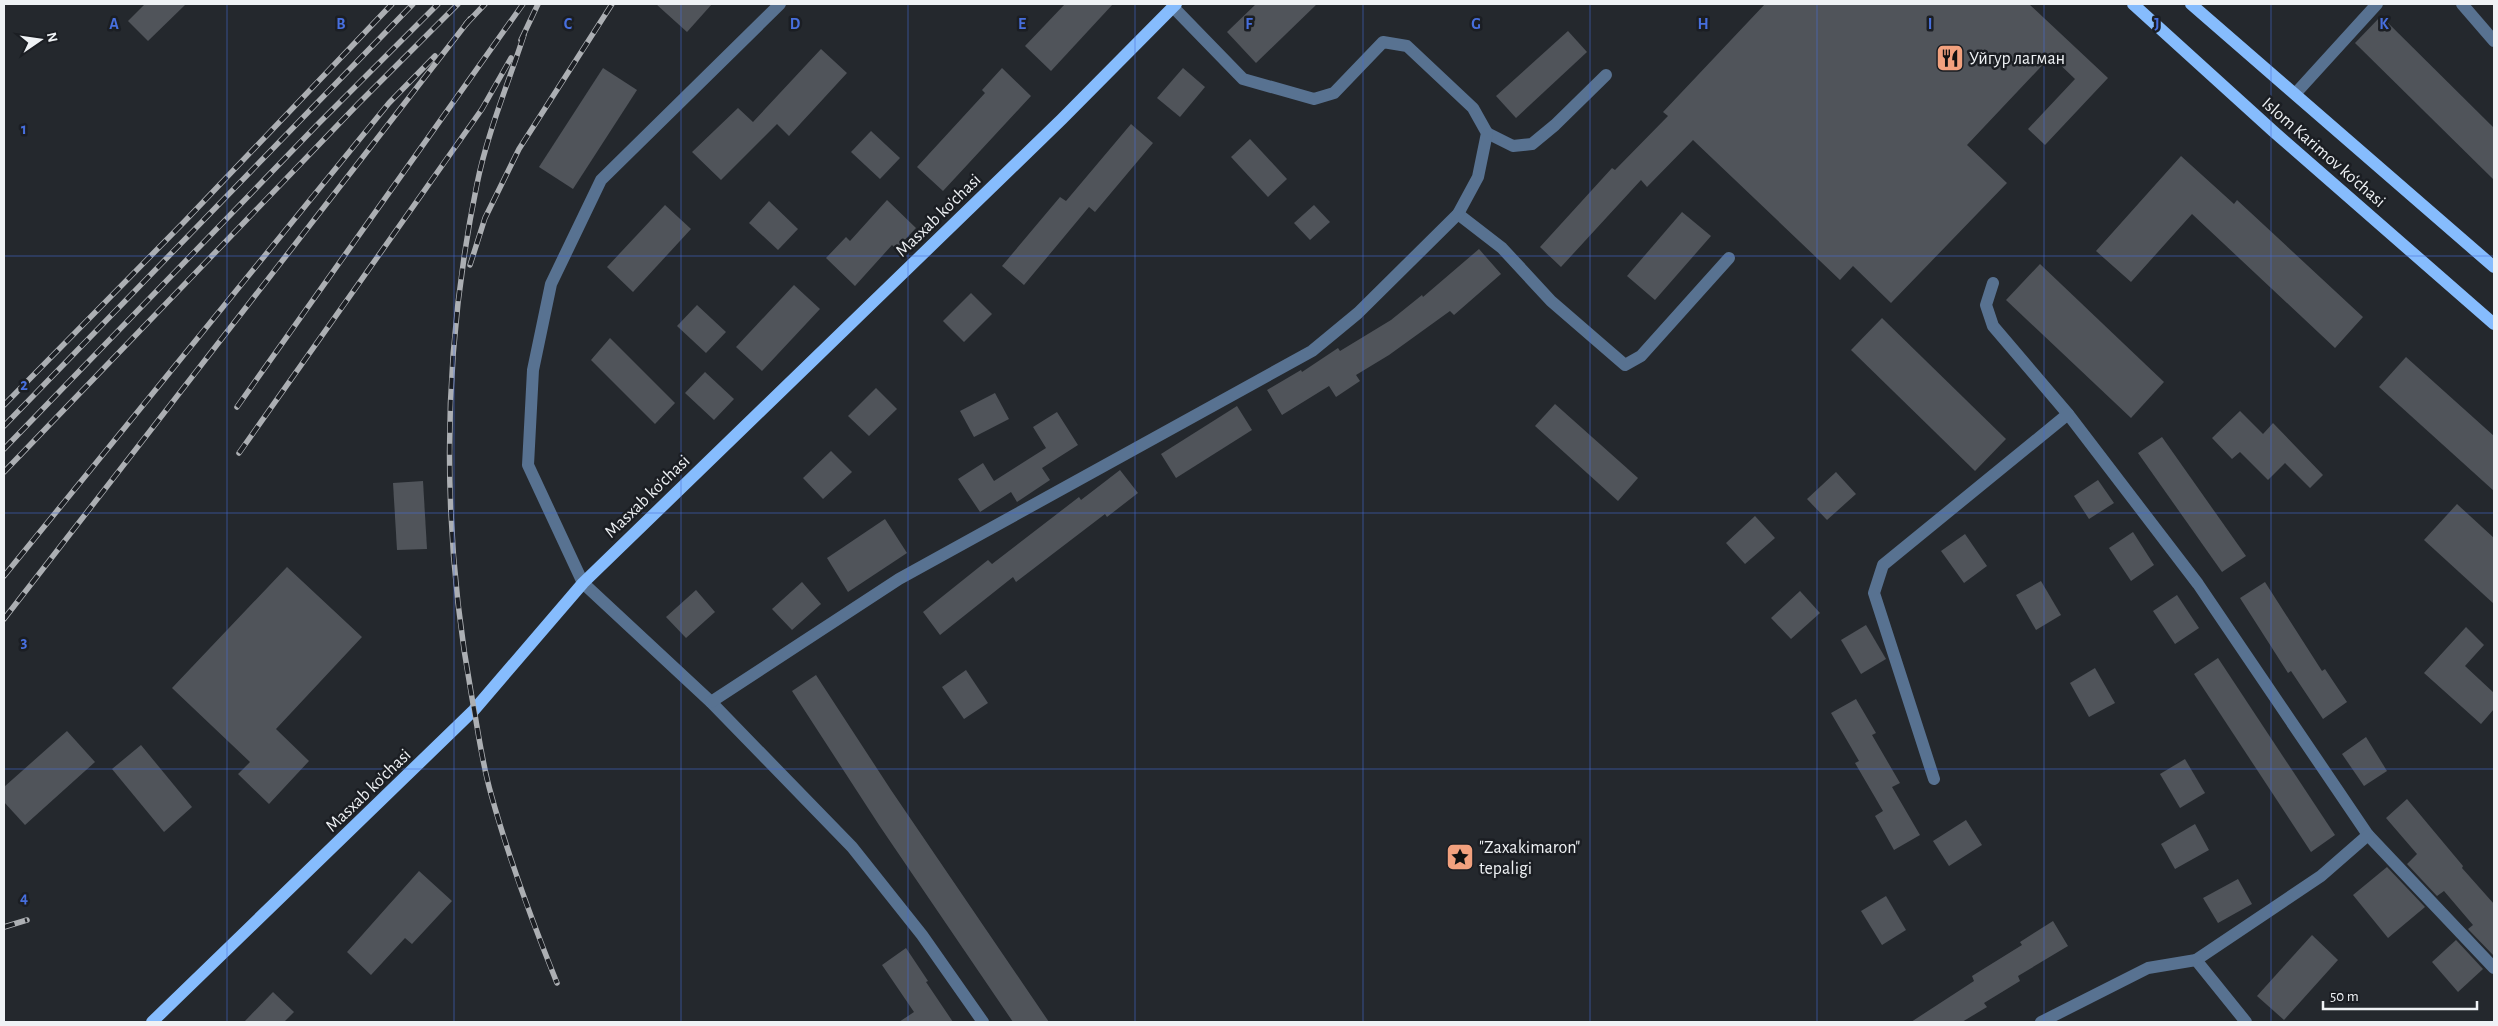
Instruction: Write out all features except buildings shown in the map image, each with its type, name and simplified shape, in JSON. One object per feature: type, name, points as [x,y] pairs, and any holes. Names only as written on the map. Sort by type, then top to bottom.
[{"type":"main road","name":"Islom Karimov ko‘chasi","points":[[2133,4],[2273,131],[2494,324]]},
{"type":"main road","name":"Islom Karimov ko‘chasi","points":[[2191,4],[2494,267]]},
{"type":"main road","name":"Masxab ko'chasi","points":[[152,1022],[474,710],[584,583],[1062,119],[1174,6]]},
{"type":"street","points":[[780,4],[601,180],[551,284],[533,370],[528,464],[584,583],[711,702],[852,847],[922,935],[983,1022]]},
{"type":"street","points":[[2295,94],[2377,4]]},
{"type":"street","points":[[2462,4],[2494,41]]},
{"type":"street","points":[[1174,6],[1243,80],[1314,98],[1334,93],[1383,42],[1407,46],[1474,108],[1487,133],[1513,146],[1532,144],[1606,75]]},
{"type":"street","points":[[711,702],[899,579],[1312,352],[1358,313],[1458,214],[1478,178],[1487,133]]},
{"type":"street","points":[[1458,214],[1502,248],[1551,300],[1625,365],[1641,356],[1729,258]]},
{"type":"street","points":[[1993,283],[1986,305],[1993,326],[2068,414],[2198,584],[2368,835],[2494,968]]},
{"type":"street","points":[[1934,779],[1874,593],[1883,565],[2068,414]]},
{"type":"street","points":[[2041,1022],[2148,968],[2196,960],[2321,876],[2368,835]]},
{"type":"street","points":[[2196,960],[2246,1022]]},
{"type":"railway","points":[[4,405],[185,221],[392,4]]},
{"type":"railway","points":[[4,426],[413,4]]},
{"type":"railway","points":[[4,449],[319,123],[438,4]]},
{"type":"railway","points":[[4,472],[358,104],[458,4]]},
{"type":"railway","points":[[466,24],[485,4]]},
{"type":"railway","points":[[237,407],[523,4]]},
{"type":"railway","points":[[521,40],[538,4]]},
{"type":"railway","points":[[470,265],[485,218],[519,149],[612,4]]},
{"type":"railway","points":[[4,619],[470,19]]},
{"type":"railway","points":[[524,35],[481,165],[465,248],[457,312],[452,377],[451,505],[455,570],[462,634],[485,770],[513,866],[557,983]]},
{"type":"railway","points":[[4,576],[389,103],[435,56]]},
{"type":"railway","points":[[239,453],[482,109],[511,58]]},
{"type":"railway","points":[[4,927],[27,920]]},
{"type":"place","name":"Уйгур лагман","points":[[1950,58]]},
{"type":"place","name":"\"Zaxakimaron\" tepaligi","points":[[1460,857]]}]
